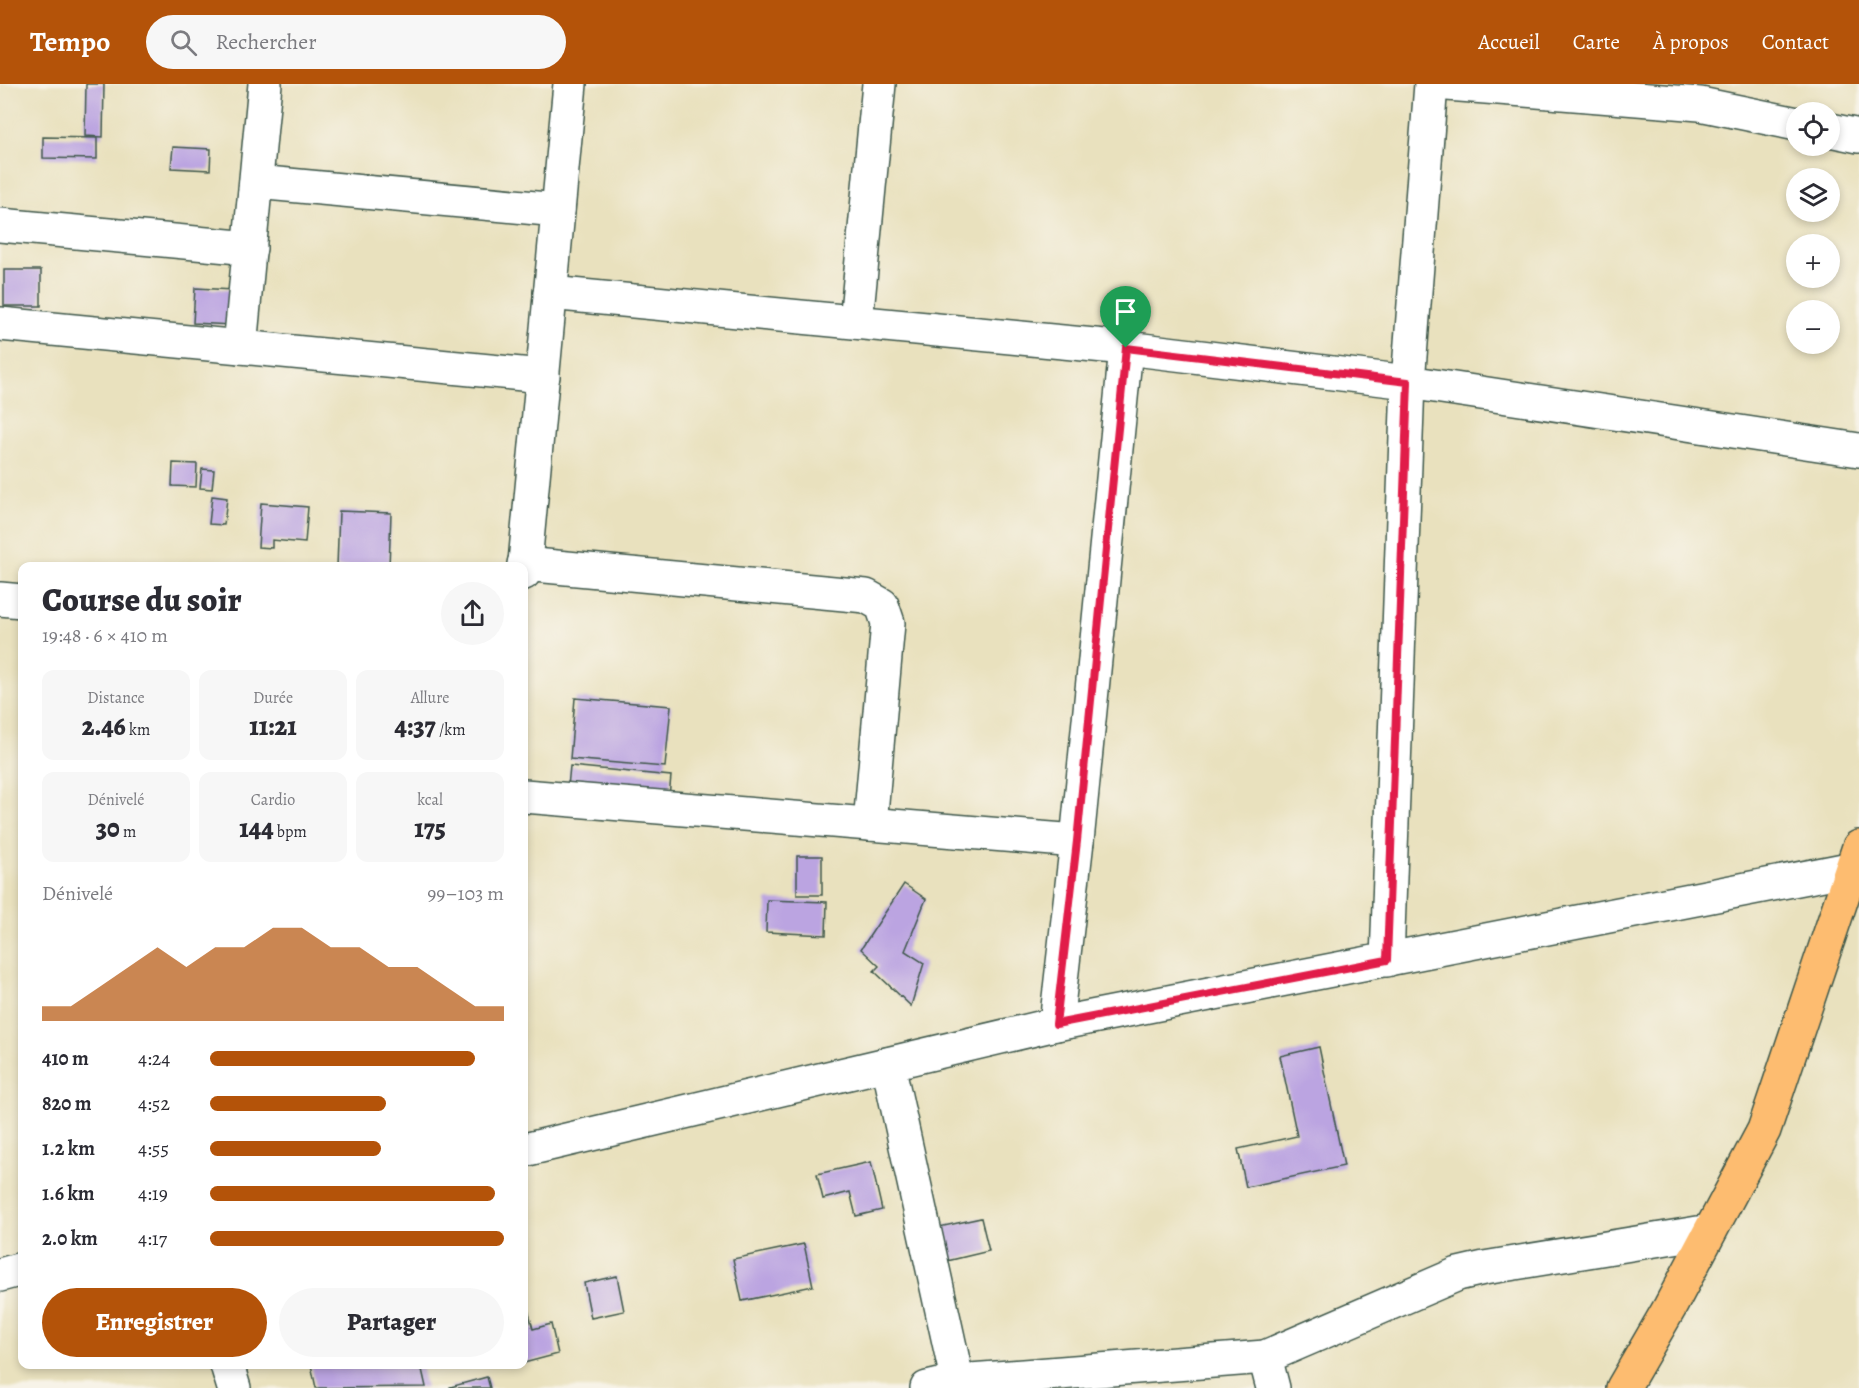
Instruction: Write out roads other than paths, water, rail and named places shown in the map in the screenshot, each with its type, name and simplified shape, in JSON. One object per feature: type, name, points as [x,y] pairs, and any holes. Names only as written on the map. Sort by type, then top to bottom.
[{"type":"main road","points":[[1623,1388],[1670,1307],[1764,1130],[1857,861]]},
{"type":"street","points":[[240,347],[265,84]]},
{"type":"street","points":[[525,562],[570,84]]},
{"type":"street","points":[[856,322],[879,84]]},
{"type":"street","points":[[1387,960],[1408,382],[1431,84]]},
{"type":"street","points":[[1447,84],[1701,94],[1786,120]]},
{"type":"street","points":[[1840,132],[1859,136]]},
{"type":"street","points":[[256,182],[558,210]]},
{"type":"street","points":[[0,225],[250,248]]},
{"type":"street","points":[[550,293],[1126,348],[1408,382],[1859,450]]},
{"type":"street","points":[[0,324],[543,376]]},
{"type":"street","points":[[1056,1024],[1077,841],[1126,348]]},
{"type":"street","points":[[528,568],[866,596],[882,605],[888,623],[870,824]]},
{"type":"street","points":[[0,599],[18,601]]},
{"type":"street","points":[[528,796],[1077,841]]},
{"type":"street","points":[[528,1149],[1056,1024],[1387,960],[1857,861]]},
{"type":"street","points":[[888,1064],[948,1386],[1269,1373],[1458,1274],[1710,1231]]},
{"type":"street","points":[[0,1275],[18,1270]]},
{"type":"street","points":[[228,1369],[234,1388]]}]
